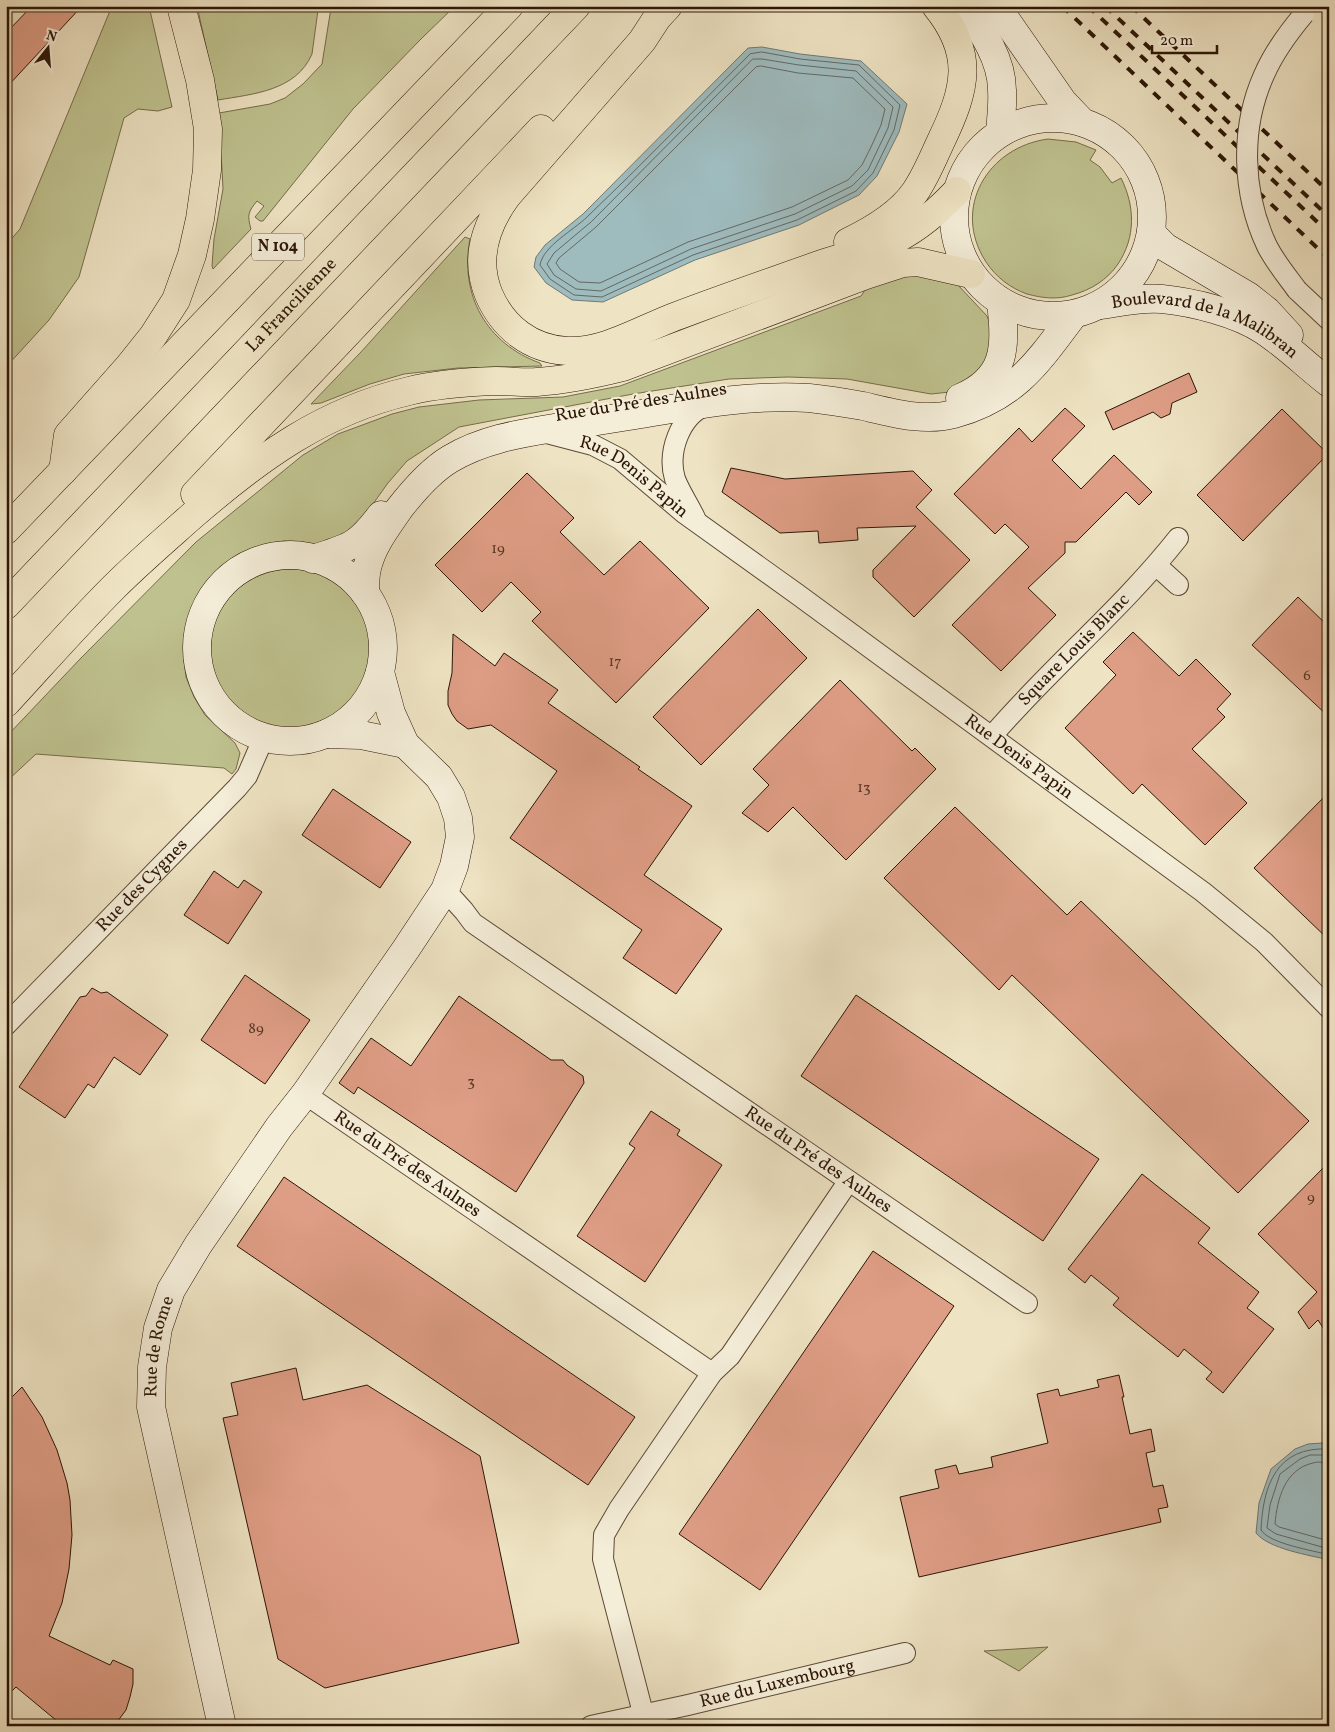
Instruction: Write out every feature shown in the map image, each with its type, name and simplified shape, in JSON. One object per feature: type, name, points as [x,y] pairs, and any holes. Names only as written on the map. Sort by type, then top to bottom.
[{"type":"highway","points":[[63,471],[68,435],[153,336],[176,300],[192,255],[200,219],[207,170],[208,129],[200,80],[181,6]]},
{"type":"highway","name":"N 104","points":[[6,530],[509,6]]},
{"type":"highway","name":"La Francilienne","points":[[6,605],[576,6]]},
{"type":"highway","points":[[833,259],[844,243],[878,227],[914,193],[928,170],[954,113],[961,90],[963,72],[961,53],[955,35],[947,20],[936,6]]},
{"type":"highway","points":[[662,12],[642,41],[507,196],[493,217],[484,239],[482,267],[485,286],[498,314],[512,330],[529,341],[567,352],[594,350],[672,318],[833,259],[868,251],[897,238],[926,220],[956,191]]},
{"type":"highway","points":[[114,587],[144,548],[629,36],[662,12]]},
{"type":"highway","points":[[6,703],[114,587],[213,498],[256,464],[322,421],[362,404],[432,386],[496,381],[543,381],[604,372],[902,263],[918,262],[971,274]]},
{"type":"street","points":[[965,6],[983,32],[1000,71],[1002,89],[1000,133]]},
{"type":"street","points":[[993,6],[1017,34],[1063,102],[1082,122]]},
{"type":"street","points":[[1308,10],[1284,39],[1264,74],[1248,127],[1249,184],[1258,222],[1267,246],[1297,290],[1329,320]]},
{"type":"street","points":[[1066,118],[1082,122],[1099,129],[1114,139],[1127,151],[1137,165],[1145,181],[1150,198],[1152,216],[1147,251],[1139,267],[1122,288],[1100,305],[1074,314],[1055,317],[1036,315],[1018,310],[1001,302],[984,290],[971,274],[960,255],[954,234],[953,212],[956,191],[963,174],[973,158],[985,144],[1000,133],[1015,125],[1031,120],[1066,118]]},
{"type":"street","name":"Boulevard de la Malibran","points":[[1151,233],[1165,247],[1248,296],[1267,311],[1329,375]]},
{"type":"street","name":"Boulevard de la Malibran","points":[[1100,305],[1141,299],[1162,299],[1209,308],[1243,320],[1263,330],[1329,383]]},
{"type":"street","name":"Rue du Pré des Aulnes","points":[[313,558],[350,548],[364,537],[414,474],[448,448],[467,437],[486,430],[676,394],[730,388],[786,386],[816,388],[873,395],[907,403],[928,404],[940,403],[961,397],[990,380],[1000,363],[1004,336],[1001,302]]},
{"type":"street","name":"Rue du Pré des Aulnes","points":[[365,593],[367,569],[375,546],[382,532],[408,497],[436,469],[450,459],[494,439],[527,431],[538,431],[714,402],[764,398],[809,398],[913,417],[928,418],[952,415],[988,401],[1022,379],[1040,359],[1074,314]]},
{"type":"street","name":"Rue Denis Papin","points":[[697,522],[675,479],[674,449],[677,438],[688,417],[702,407],[714,402]]},
{"type":"street","name":"Rue Denis Papin","points":[[538,431],[579,440],[609,452],[636,471],[684,513],[992,736],[1203,892],[1264,942],[1329,1008]]},
{"type":"street","name":"Square Louis Blanc","points":[[992,736],[1022,701],[1157,566],[1178,538]]},
{"type":"street","points":[[277,556],[295,556],[313,558],[328,564],[354,581],[365,593],[375,613],[381,632],[383,644],[380,672],[367,700],[346,722],[326,734],[290,741],[264,737],[247,730],[232,721],[219,708],[209,694],[202,677],[197,641],[200,624],[207,607],[216,592],[229,578],[243,568],[260,560],[277,556]]},
{"type":"street","points":[[1157,566],[1178,584]]},
{"type":"street","points":[[305,1094],[445,890],[454,866],[460,837],[458,818],[451,797],[440,777],[405,744],[391,713],[380,672]]},
{"type":"street","points":[[326,734],[361,735],[405,744]]},
{"type":"street","name":"Rue des Cygnes","points":[[6,1025],[237,788],[247,776],[264,737]]},
{"type":"street","name":"Rue du Pré des Aulnes","points":[[445,890],[473,923],[1027,1303]]},
{"type":"street","name":"Rue du Pré des Aulnes","points":[[305,1094],[712,1373]]},
{"type":"street","name":"Rue de Rome","points":[[222,1726],[150,1407],[152,1367],[158,1328],[171,1290],[198,1245],[279,1127],[305,1094]]},
{"type":"street","points":[[643,1713],[603,1559],[604,1535],[712,1373],[730,1356],[848,1182]]},
{"type":"street","name":"Rue du Luxembourg","points":[[590,1726],[643,1713],[688,1705],[905,1653]]},
{"type":"green space","points":[[112,6],[149,6],[172,107],[158,111],[138,109],[124,118],[79,277],[49,320],[6,367],[6,245],[20,229]]},
{"type":"green space","points":[[197,6],[303,6],[318,10],[312,54],[305,66],[295,76],[272,89],[218,100]]},
{"type":"green space","points":[[383,6],[455,6],[353,109],[263,221],[255,217],[264,206],[257,201],[249,214],[251,229],[213,269],[214,239],[223,189],[219,113],[270,104],[285,98],[303,84],[322,64],[331,8],[366,10]]},
{"type":"green space","points":[[1048,139],[1076,142],[1096,150],[1090,160],[1100,167],[1112,183],[1121,178],[1129,199],[1132,221],[1131,232],[1124,254],[1109,275],[1098,284],[1079,293],[1055,298],[1027,294],[1015,289],[999,277],[986,262],[976,242],[972,221],[974,201],[981,183],[993,167],[1008,154],[1027,144]]},
{"type":"green space","points":[[465,237],[470,239],[469,279],[473,298],[481,315],[505,343],[521,355],[540,363],[542,366],[458,368],[404,374],[370,384],[321,403],[311,404],[361,352]]},
{"type":"green space","points":[[906,271],[957,284],[987,316],[992,329],[994,339],[980,374],[950,392],[931,394],[847,379],[788,377],[729,379],[633,394],[459,427],[407,461],[388,483],[350,536],[326,546],[283,541],[262,545],[233,558],[219,569],[207,583],[196,600],[189,616],[184,660],[186,677],[194,697],[205,715],[235,743],[240,753],[236,769],[232,774],[224,768],[36,754],[6,782],[6,737],[81,658],[196,542],[303,455],[338,434],[392,414],[419,407],[479,400],[563,397],[620,386],[861,296],[867,287]]},
{"type":"green space","points":[[291,569],[307,571],[322,576],[336,583],[348,593],[358,605],[365,619],[370,634],[372,650],[370,666],[365,681],[358,695],[348,707],[336,717],[322,724],[307,729],[291,731],[275,729],[260,724],[246,717],[234,707],[224,695],[217,681],[212,666],[210,650],[212,634],[217,619],[224,605],[234,593],[246,583],[260,576],[275,571]]},
{"type":"green space","points":[[1048,1647],[1019,1671],[984,1651]]},
{"type":"water","points":[[762,47],[800,54],[861,61],[907,104],[899,132],[877,176],[859,195],[799,225],[695,260],[603,302],[572,300],[546,283],[534,267],[536,257],[545,245],[583,214],[748,48]]},
{"type":"water","points":[[1308,1444],[1329,1444],[1329,1560],[1280,1547],[1262,1539],[1256,1533],[1259,1503],[1271,1469],[1295,1449]]},
{"type":"building","points":[[32,6],[82,6],[6,88],[6,33]]},
{"type":"building","points":[[1189,373],[1197,392],[1172,403],[1170,414],[1161,418],[1153,412],[1113,430],[1105,412]]},
{"type":"building","points":[[1065,408],[1085,426],[1052,460],[1081,489],[1114,455],[1152,492],[1139,505],[1126,492],[1076,542],[1065,542],[1065,553],[1028,588],[1056,615],[1001,671],[952,625],[1029,547],[1005,524],[995,534],[954,494],[1019,428],[1032,442]]},
{"type":"building","points":[[1282,409],[1328,454],[1243,541],[1197,495]]},
{"type":"building","points":[[731,468],[785,479],[913,471],[932,490],[916,507],[970,560],[914,617],[873,577],[873,570],[916,526],[857,528],[858,540],[819,543],[818,531],[780,533],[722,492]]},
{"type":"building","points":[[527,473],[574,518],[560,532],[604,575],[640,541],[709,608],[616,703],[532,621],[541,612],[511,582],[482,612],[435,565]]},
{"type":"building","points":[[1298,597],[1329,627],[1329,717],[1252,645]]},
{"type":"building","points":[[758,609],[807,658],[701,765],[653,717]]},
{"type":"building","points":[[1133,632],[1179,676],[1196,659],[1231,694],[1217,709],[1225,717],[1192,749],[1247,803],[1205,845],[1142,784],[1133,794],[1065,728],[1116,675],[1103,662]]},
{"type":"building","points":[[453,634],[495,666],[504,653],[558,690],[548,703],[692,806],[644,875],[722,929],[676,994],[623,958],[642,930],[510,838],[557,771],[491,725],[468,729],[457,721],[448,705],[448,691],[452,673]]},
{"type":"building","points":[[840,680],[912,751],[915,748],[936,769],[846,860],[793,807],[768,832],[742,813],[769,785],[753,769]]},
{"type":"building","points":[[333,789],[411,842],[380,888],[302,835]]},
{"type":"building","points":[[1329,792],[1329,940],[1254,868]]},
{"type":"building","points":[[955,807],[1067,915],[1081,901],[1309,1121],[1238,1193],[1012,975],[999,990],[884,878]]},
{"type":"building","points":[[214,871],[238,888],[244,880],[262,892],[228,944],[184,915]]},
{"type":"building","points":[[245,975],[310,1020],[265,1084],[201,1040]]},
{"type":"building","points":[[92,988],[101,993],[107,992],[168,1035],[140,1075],[114,1057],[94,1088],[88,1084],[65,1118],[19,1087],[80,997],[86,996]]},
{"type":"building","points":[[856,995],[1099,1159],[1043,1241],[801,1076]]},
{"type":"building","points":[[459,996],[551,1060],[563,1060],[583,1076],[584,1083],[516,1192],[358,1087],[354,1094],[339,1083],[371,1038],[411,1066]]},
{"type":"building","points":[[651,1111],[680,1130],[677,1135],[722,1165],[645,1282],[577,1236],[635,1148],[629,1144]]},
{"type":"building","points":[[1329,1162],[1329,1337],[1318,1320],[1309,1329],[1298,1312],[1317,1292],[1258,1234]]},
{"type":"building","points":[[1142,1174],[1210,1228],[1198,1243],[1259,1292],[1247,1308],[1274,1329],[1223,1393],[1206,1379],[1212,1372],[1184,1349],[1178,1357],[1113,1305],[1119,1298],[1091,1275],[1085,1283],[1068,1269]]},
{"type":"building","points":[[284,1177],[635,1417],[588,1485],[237,1246]]},
{"type":"building","points":[[873,1251],[954,1306],[760,1590],[679,1534]]},
{"type":"building","points":[[296,1368],[303,1400],[367,1385],[480,1456],[519,1643],[325,1688],[278,1659],[223,1418],[238,1415],[231,1383]]},
{"type":"building","points":[[1119,1375],[1130,1434],[1151,1429],[1155,1451],[1146,1453],[1153,1487],[1163,1485],[1168,1507],[1158,1509],[1161,1522],[919,1577],[900,1497],[939,1488],[935,1470],[956,1465],[959,1474],[993,1467],[991,1457],[1048,1443],[1037,1394],[1058,1389],[1060,1396],[1099,1387],[1097,1380]]},
{"type":"building","points":[[22,1387],[42,1417],[57,1450],[70,1500],[72,1535],[69,1569],[62,1603],[49,1636],[110,1665],[113,1660],[133,1669],[133,1684],[126,1710],[114,1726],[63,1726],[16,1687],[6,1697],[6,1403]]},
{"type":"railway","points":[[1062,6],[1329,259]]},
{"type":"railway","points":[[1088,6],[1329,233]]},
{"type":"railway","points":[[1105,6],[1329,217]]},
{"type":"railway","points":[[1131,6],[1329,192]]}]
